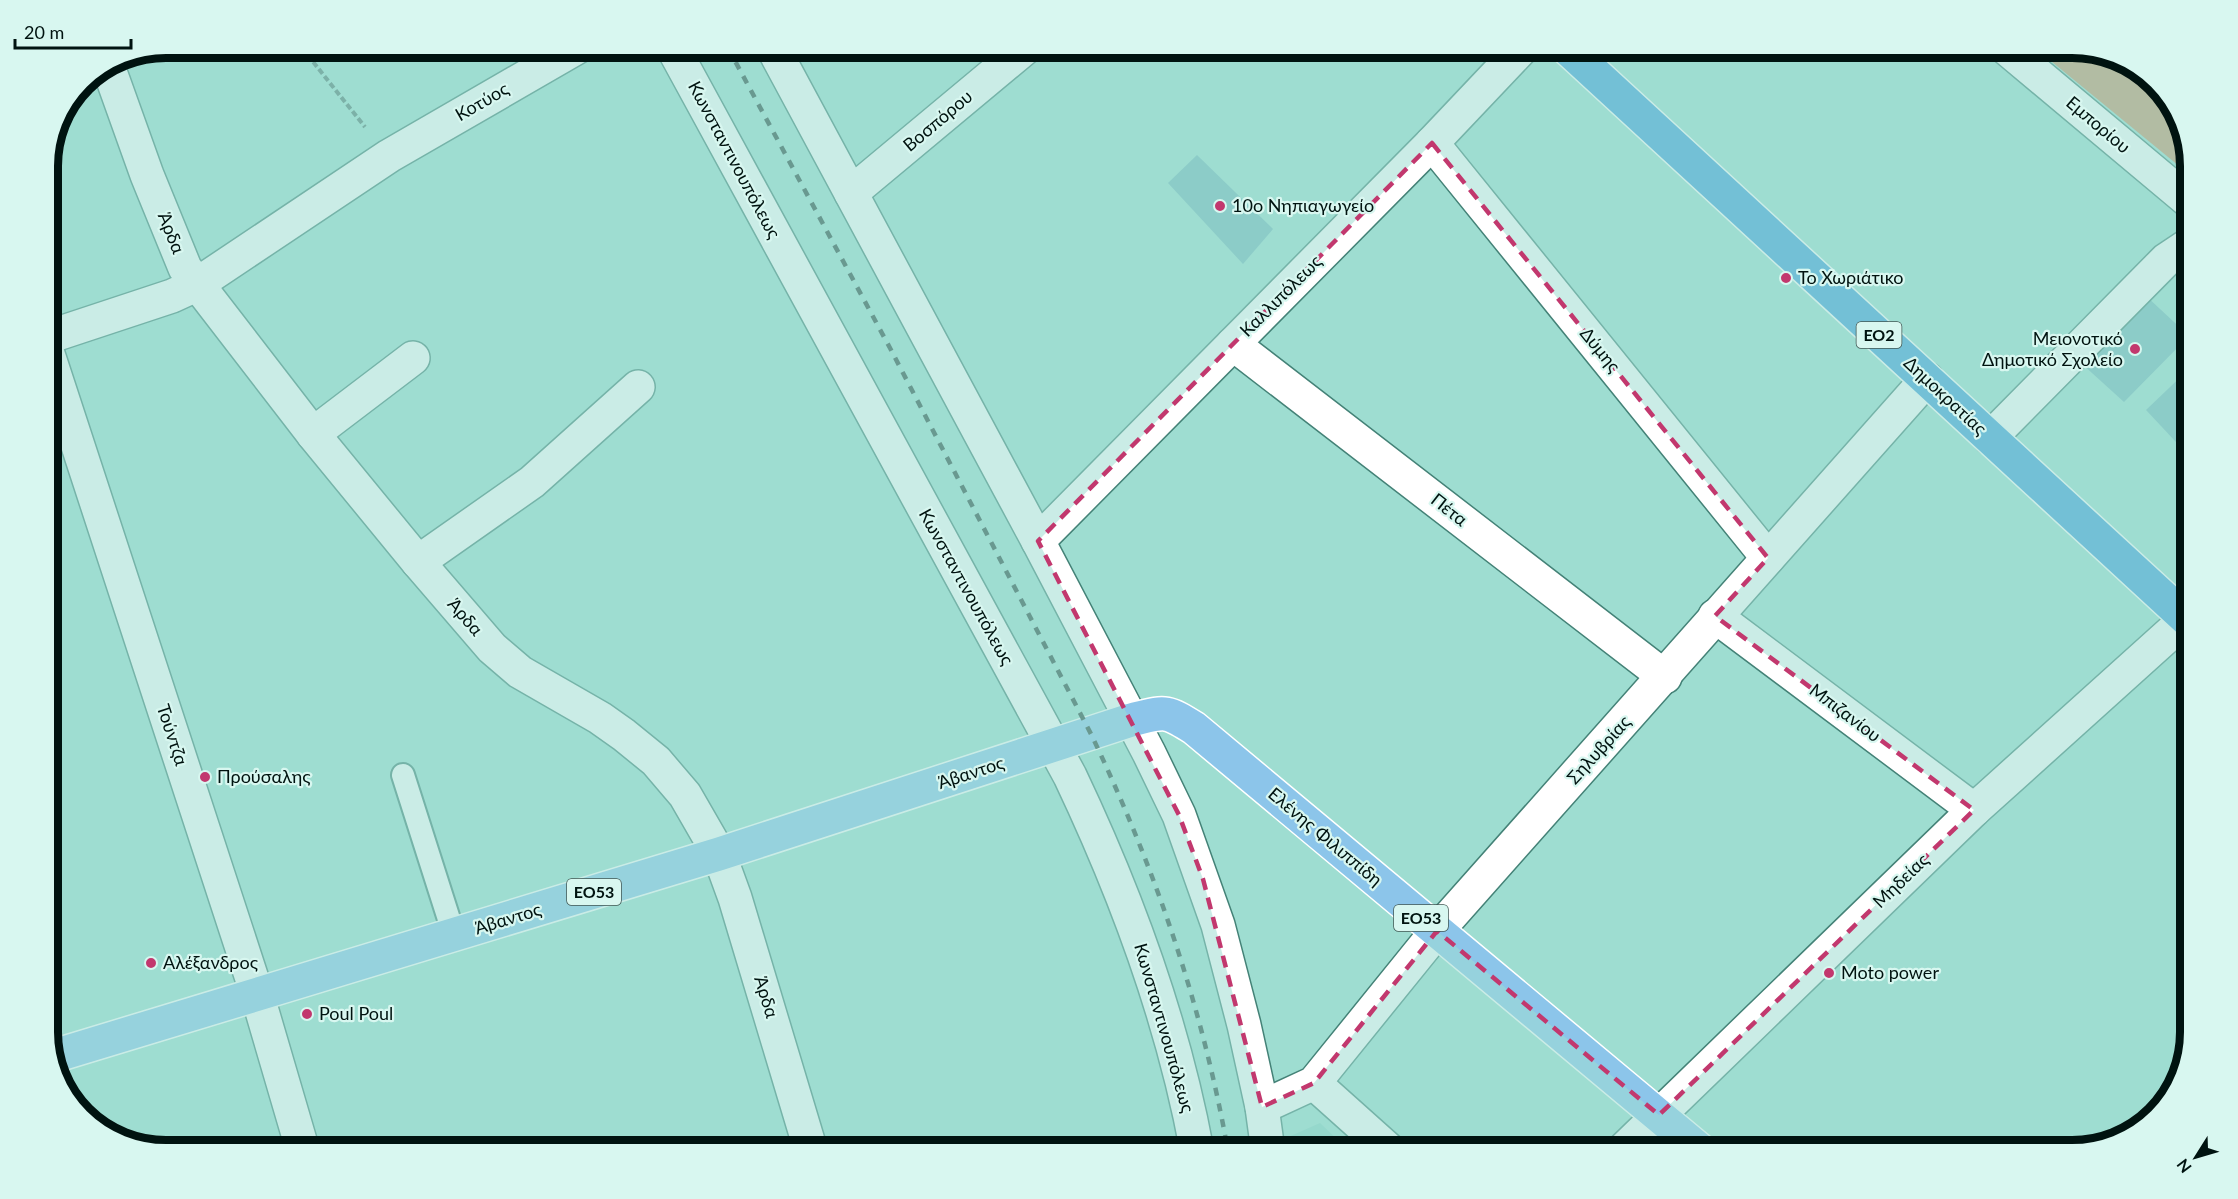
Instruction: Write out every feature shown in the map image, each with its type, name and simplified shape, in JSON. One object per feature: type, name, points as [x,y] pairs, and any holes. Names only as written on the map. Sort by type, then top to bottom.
[{"type":"highway","name":"Δημοκρατίας","points":[[1579,58],[2180,612]]},
{"type":"main road","name":"Ελένης Φιλιππίδη","points":[[1131,720],[1163,713],[1173,715],[1194,728],[1688,1140]]},
{"type":"main road","name":"Άβαντος","points":[[61,1054],[720,854],[1131,720]]},
{"type":"street","name":"Καλλιπόλεως","points":[[1038,541],[1432,143],[1512,58]]},
{"type":"street","name":"Εμπορίου","points":[[2018,58],[2179,193]]},
{"type":"street","name":"Κοτύος","points":[[196,285],[389,156],[557,59]]},
{"type":"street","name":"Κωνσταντινουπόλεως","points":[[679,59],[896,460],[1055,746],[1085,807],[1146,958],[1172,1043],[1194,1140]]},
{"type":"street","points":[[779,59],[1038,541],[1179,815],[1218,925],[1237,995],[1262,1107],[1266,1140]]},
{"type":"street","name":"Βοσπόρου","points":[[851,193],[1012,59]]},
{"type":"street","name":"Άρδα","points":[[111,74],[185,268],[312,434],[492,648],[520,672],[600,718],[656,761],[685,795],[720,854],[808,1140]]},
{"type":"street","name":"Δύμης","points":[[1432,143],[1768,558]]},
{"type":"street","points":[[1990,438],[2166,260],[2179,251]]},
{"type":"street","points":[[59,333],[172,296],[196,285]]},
{"type":"street","name":"Πέτα","points":[[1233,344],[1665,677]]},
{"type":"street","points":[[312,434],[413,358]]},
{"type":"street","name":"Σηλυβρίας","points":[[1262,1107],[1314,1083],[1437,931],[1665,677],[1715,616],[1927,379]]},
{"type":"street","points":[[418,562],[532,482],[638,387]]},
{"type":"street","name":"Τούντζα","points":[[59,388],[257,994],[300,1140]]},
{"type":"street","name":"Μπιζανίου","points":[[1715,616],[1974,810]]},
{"type":"street","name":"Μηδείας","points":[[1633,1140],[1974,810],[2180,628]]},
{"type":"street","points":[[1314,1083],[1378,1140]]},
{"type":"lane","points":[[403,775],[454,935]]},
{"type":"path","points":[[311,59],[389,156]]},
{"type":"highlighted area","points":[[1432,143],[1768,558],[1715,616],[1974,810],[1659,1115],[1437,931],[1314,1083],[1262,1107],[1203,879],[1179,815],[1038,541]]},
{"type":"shaded area","points":[[2047,58],[2071,58],[2106,64],[2143,85],[2161,107],[2174,132],[2179,166]]},
{"type":"shaded area","points":[[1320,1123],[1338,1140],[1282,1140]]},
{"type":"building","name":"10ο Νηπιαγωγείο","points":[[1197,155],[1273,229],[1243,264],[1168,183]]},
{"type":"building","name":"Μειονοτικό Δημοτικό Σχολείο","points":[[2145,295],[2179,327],[2179,346],[2124,402],[2081,363]]},
{"type":"building","points":[[2179,378],[2179,446],[2146,410]]},
{"type":"railway","points":[[734,59],[890,348],[1091,734],[1114,784],[1156,886],[1174,938],[1205,1043],[1226,1140]]},
{"type":"place","name":"10ο Νηπιαγωγείο","points":[[1220,206]]},
{"type":"place","name":"Το Χωριάτικο","points":[[1786,278]]},
{"type":"place","name":"Μειονοτικό Δημοτικό Σχολείο","points":[[2135,349]]},
{"type":"place","name":"Προύσαλης","points":[[205,777]]},
{"type":"place","name":"Αλέξανδρος","points":[[151,963]]},
{"type":"place","name":"Moto power","points":[[1829,973]]},
{"type":"place","name":"Poul Poul","points":[[307,1014]]}]
